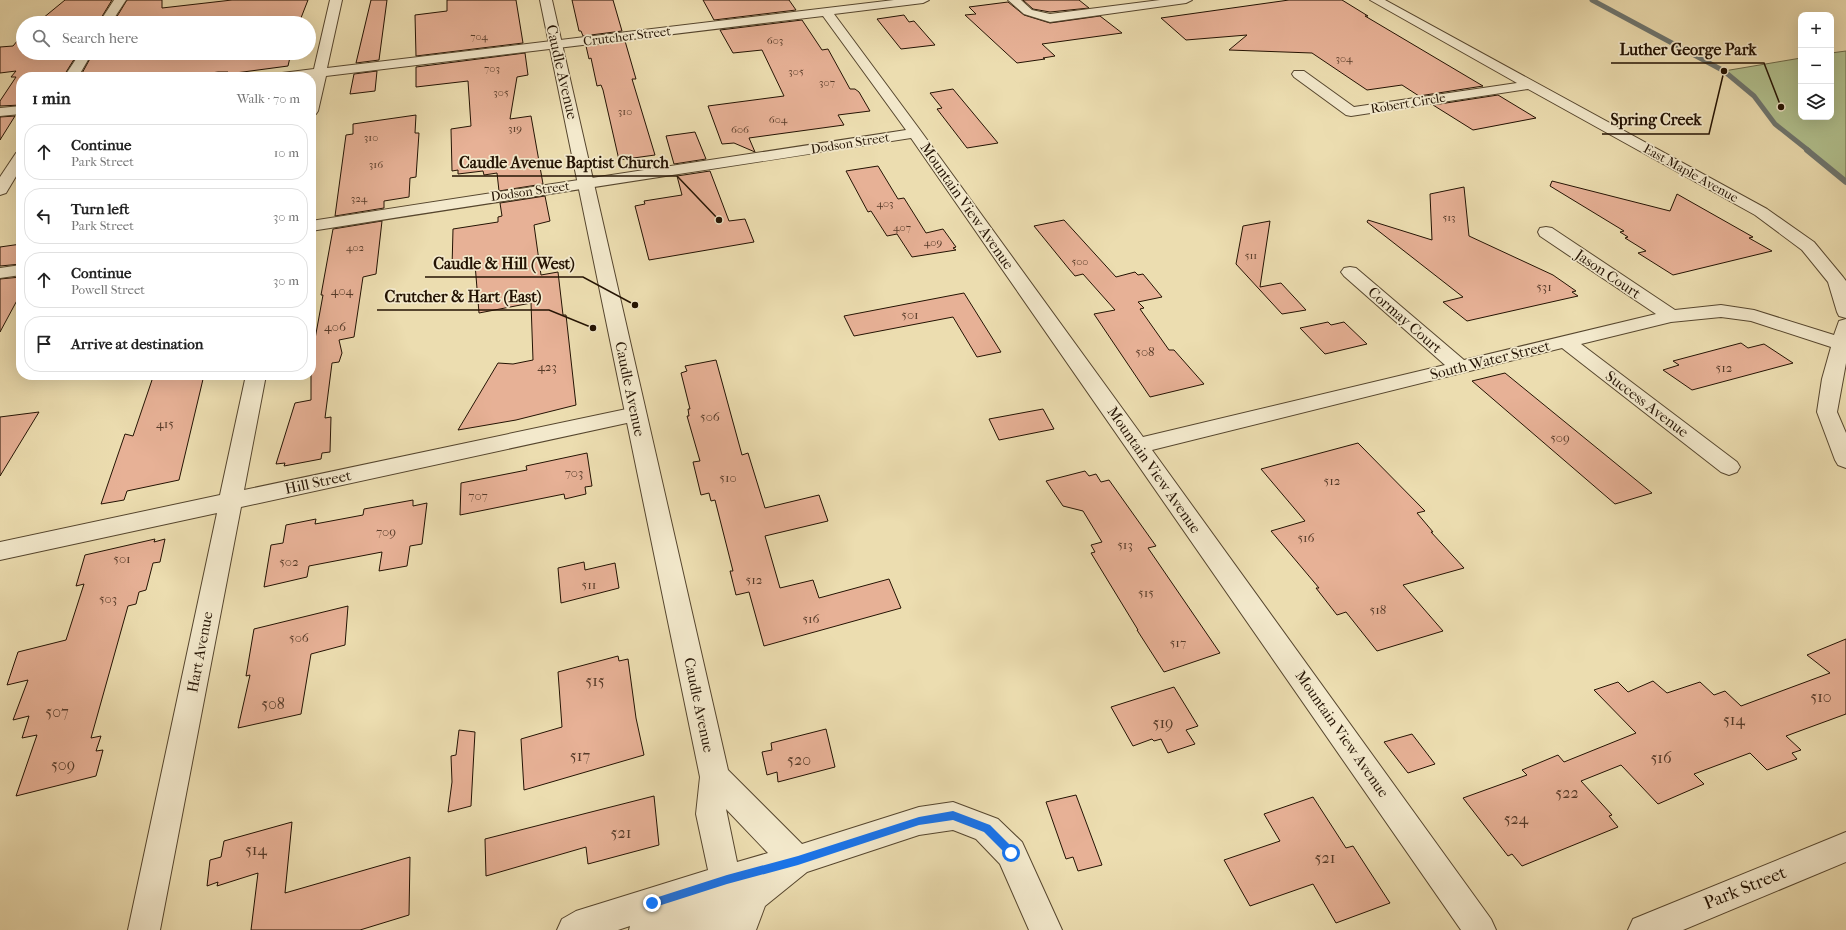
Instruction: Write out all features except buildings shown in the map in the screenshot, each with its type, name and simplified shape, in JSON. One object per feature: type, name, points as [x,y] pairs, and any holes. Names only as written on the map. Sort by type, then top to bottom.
[{"type":"street","points":[[110,16],[120,0]]},
{"type":"street","points":[[316,89],[336,0]]},
{"type":"street","name":"Caudle Avenue","points":[[546,0],[557,44],[715,777],[711,814],[738,930]]},
{"type":"street","name":"Crutcher Street","points":[[316,73],[923,0]]},
{"type":"street","points":[[1014,0],[1028,12],[1050,18],[1186,0]]},
{"type":"street","name":"East Maple Avenue","points":[[1376,0],[1528,85],[1762,212],[1808,246],[1837,281],[1846,312]]},
{"type":"street","name":"Mountain View Avenue","points":[[826,12],[915,133],[1138,446],[1480,930]]},
{"type":"street","points":[[74,72],[82,60]]},
{"type":"street","name":"Robert Circle","points":[[1299,74],[1351,112],[1528,85]]},
{"type":"street","points":[[0,112],[16,110]]},
{"type":"street","name":"Dodson Street","points":[[316,225],[554,187],[611,182],[915,133]]},
{"type":"street","points":[[0,190],[16,164]]},
{"type":"street","name":"Jason Court","points":[[1546,232],[1671,316]]},
{"type":"street","points":[[0,273],[16,271]]},
{"type":"street","name":"Cormay Court","points":[[1350,272],[1460,368]]},
{"type":"street","name":"South Water Street","points":[[1138,446],[1671,316],[1722,311],[1754,316],[1842,344]]},
{"type":"street","points":[[1846,325],[1832,379],[1827,412],[1846,460]]},
{"type":"street","name":"Success Avenue","points":[[1565,341],[1729,467]]},
{"type":"street","name":"Hart Avenue","points":[[144,930],[255,380]]},
{"type":"street","name":"Hill Street","points":[[0,551],[636,414]]},
{"type":"street","points":[[715,777],[777,841],[798,860]]},
{"type":"street","points":[[573,930],[576,927],[727,880],[798,860],[919,821],[953,816],[987,828],[1011,853],[1046,930]]},
{"type":"street","name":"Park Street","points":[[1644,930],[1846,847]]},
{"type":"street","points":[[738,930],[753,895],[798,860]]},
{"type":"street","points":[[645,930],[691,915],[717,917],[732,930]]},
{"type":"green space","points":[[1846,51],[1846,182],[1775,124],[1754,96],[1724,71],[1798,59],[1798,120],[1834,120],[1834,53]]},
{"type":"waterway","points":[[1592,0],[1724,71],[1754,96],[1775,124],[1809,151]]},
{"type":"waterway","points":[[1807,150],[1846,182]]},
{"type":"place","name":"Spring Creek","points":[[1724,71]]},
{"type":"place","name":"Luther George Park","points":[[1781,107]]},
{"type":"place","name":"Caudle Avenue Baptist Church","points":[[719,220]]},
{"type":"place","name":"Caudle & Hill (West)","points":[[635,305]]},
{"type":"place","name":"Crutcher & Hart (East)","points":[[593,328]]},
{"type":"route","points":[[652,903],[798,860],[919,821],[953,816],[987,828],[1011,853]]}]
